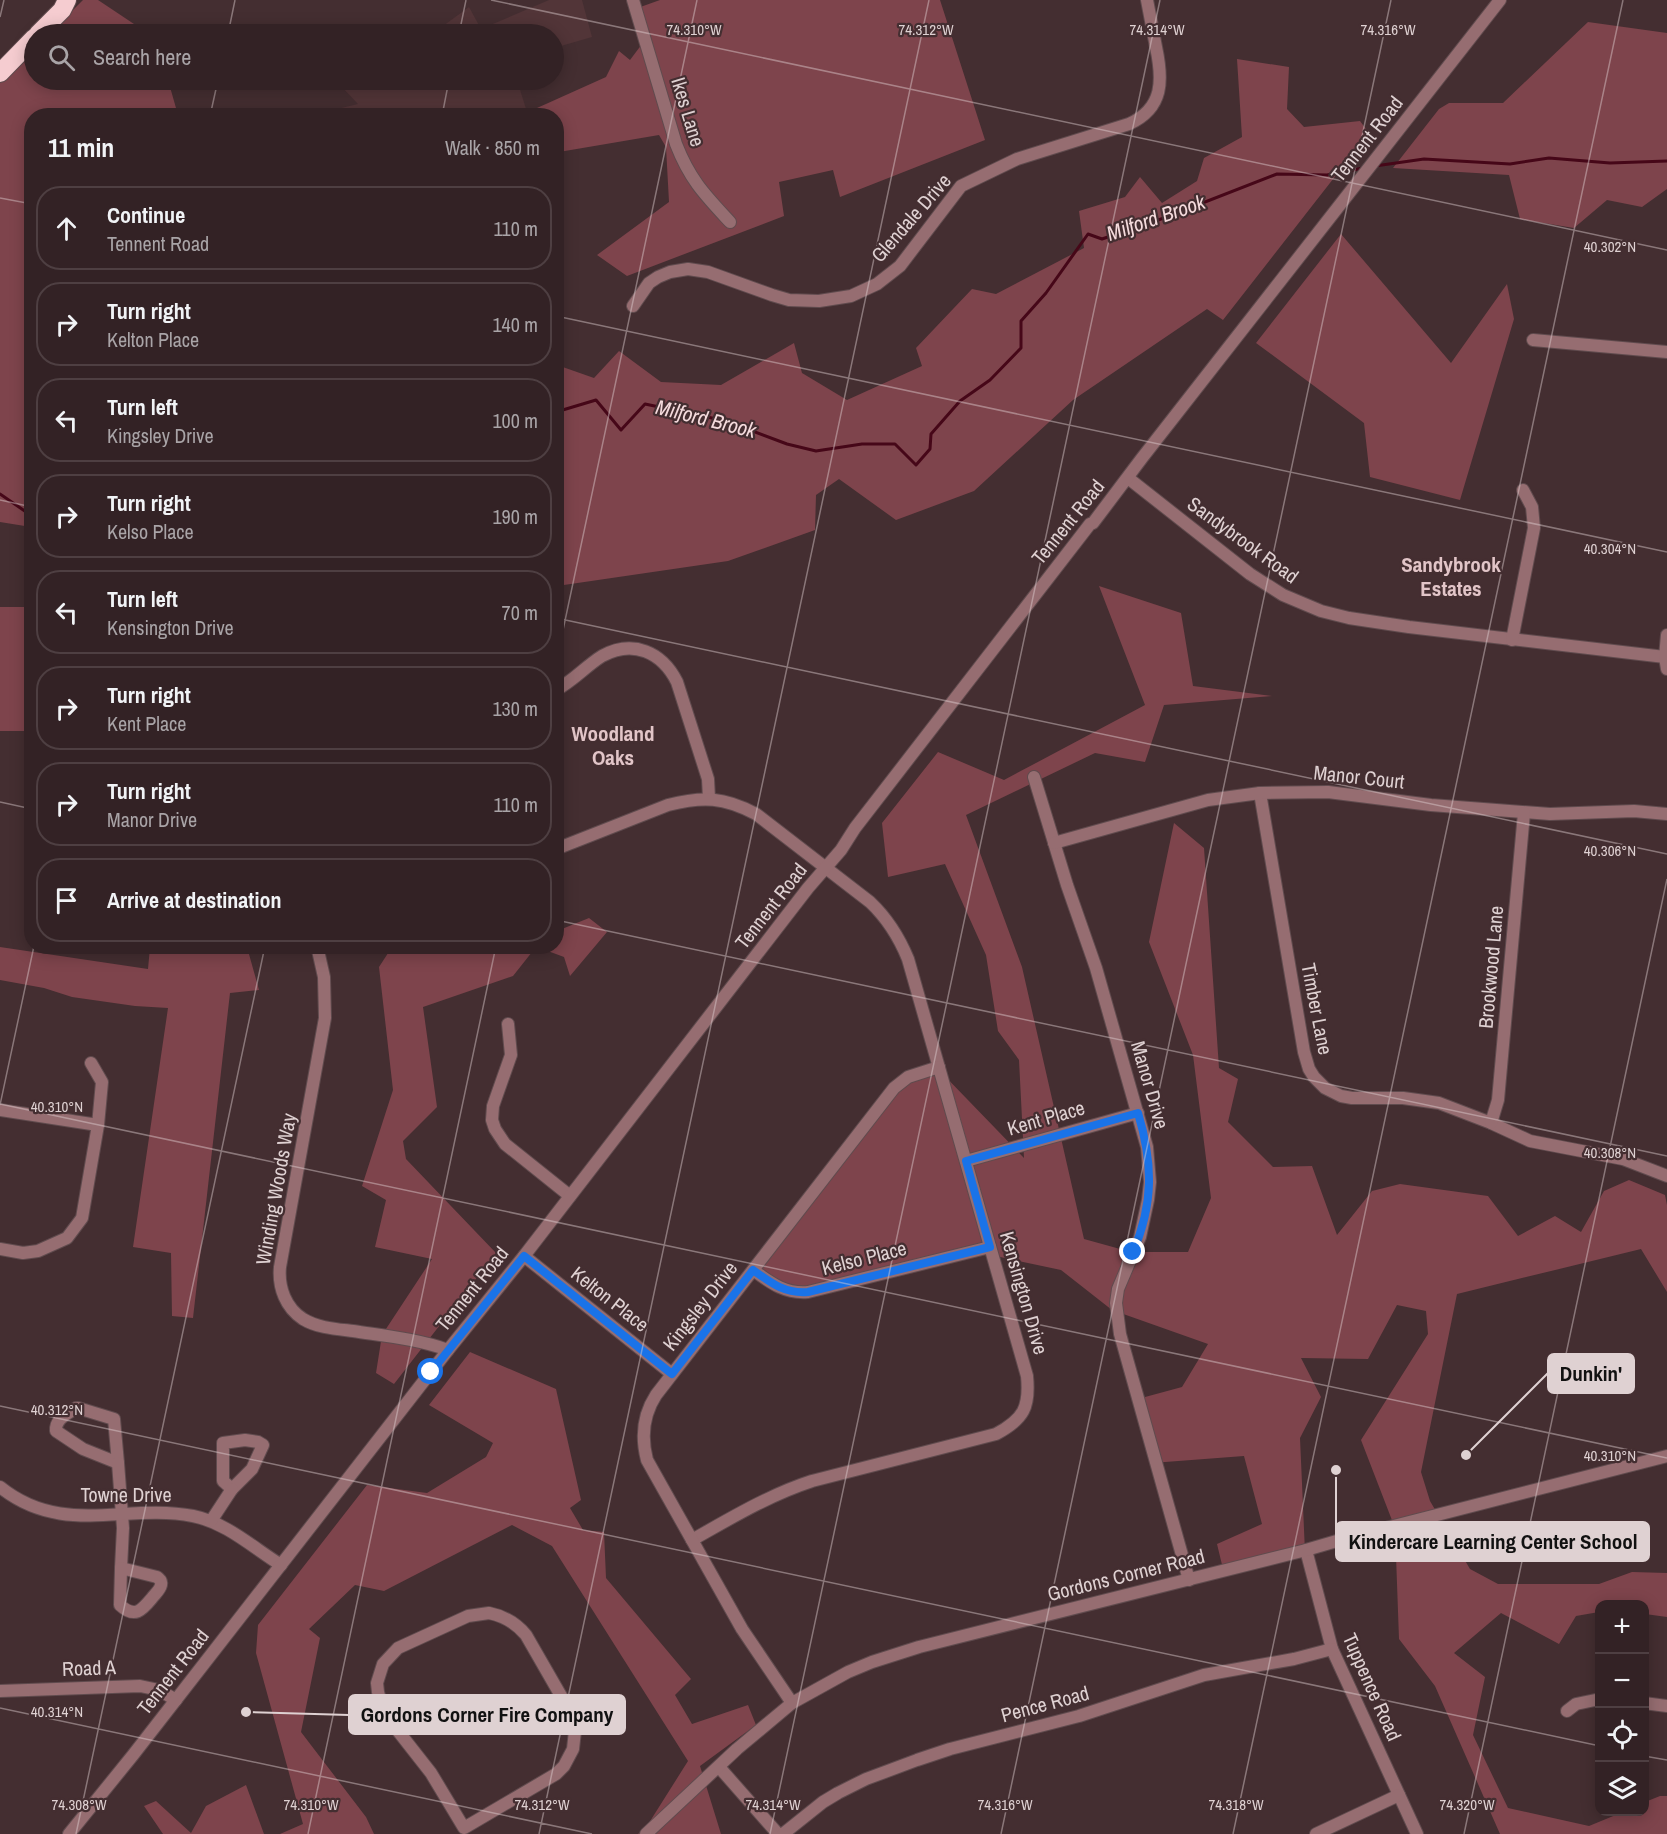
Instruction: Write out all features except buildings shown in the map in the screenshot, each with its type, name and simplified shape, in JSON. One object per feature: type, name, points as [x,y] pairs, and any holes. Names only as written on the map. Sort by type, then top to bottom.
[{"type":"highway","points":[[48,24],[62,10],[67,0]]},
{"type":"highway","points":[[0,73],[24,48]]},
{"type":"street","name":"Ikes Lane","points":[[633,0],[676,144],[685,165],[704,194],[730,222]]},
{"type":"street","name":"Glendale Drive","points":[[633,306],[649,283],[658,277],[688,269],[708,272],[772,295],[805,302],[835,300],[851,296],[877,284],[907,259],[960,186],[1017,159],[1129,124],[1145,115],[1156,99],[1161,79],[1147,0]]},
{"type":"street","name":"Tennent Road","points":[[69,1834],[524,1256],[808,888],[841,850],[855,828],[958,694],[1500,0]]},
{"type":"street","points":[[1533,340],[1667,352]]},
{"type":"street","name":"Sandybrook Road","points":[[1128,478],[1250,574],[1295,601],[1349,618],[1666,663]]},
{"type":"street","points":[[1512,640],[1534,528],[1532,507],[1523,490]]},
{"type":"street","points":[[1666,663],[1667,635]]},
{"type":"street","points":[[564,684],[599,658],[614,651],[635,649],[658,657],[672,672],[677,682],[708,779],[709,798],[668,805],[564,846]]},
{"type":"street","name":"Manor Drive","points":[[1034,777],[1096,968],[1147,1147],[1148,1200],[1140,1237],[1118,1289],[1117,1318],[1189,1580]]},
{"type":"street","name":"Manor Court","points":[[1054,843],[1208,800],[1297,791],[1328,792],[1431,805],[1524,813],[1667,814]]},
{"type":"street","name":"Timber Lane","points":[[1260,793],[1304,1052],[1309,1069],[1325,1088],[1341,1096],[1352,1098],[1403,1098],[1450,1106],[1530,1141],[1623,1159],[1667,1176]]},
{"type":"street","name":"Kensington Drive","points":[[692,1540],[787,1489],[991,1436],[1010,1427],[1017,1420],[1026,1408],[1029,1391],[1027,1376],[908,959],[895,931],[882,913],[870,902],[756,814],[739,806],[709,798]]},
{"type":"street","name":"Brookwood Lane","points":[[1491,1123],[1498,1100],[1524,813]]},
{"type":"street","name":"Winding Woods Way","points":[[319,954],[324,977],[325,1018],[280,1267],[284,1297],[293,1311],[310,1323],[416,1341],[448,1350]]},
{"type":"street","points":[[508,1024],[511,1055],[493,1106],[492,1120],[495,1129],[505,1144],[570,1196]]},
{"type":"street","points":[[0,1249],[23,1253],[38,1251],[67,1238],[82,1218],[98,1125],[102,1082],[91,1063]]},
{"type":"street","name":"Kingsley Drive","points":[[792,1703],[748,1638],[647,1460],[644,1448],[644,1428],[648,1410],[672,1374],[894,1088],[908,1077],[939,1067]]},
{"type":"street","points":[[0,1110],[98,1125]]},
{"type":"street","name":"Kent Place","points":[[966,1161],[1138,1113]]},
{"type":"street","name":"Kelso Place","points":[[753,1270],[779,1288],[790,1292],[808,1292],[990,1247]]},
{"type":"street","name":"Kelton Place","points":[[524,1256],[672,1374]]},
{"type":"street","points":[[118,1463],[83,1449],[56,1431],[57,1422],[78,1408],[114,1419],[118,1463],[122,1515],[121,1568]]},
{"type":"street","name":"Gordons Corner Road","points":[[646,1834],[763,1726],[792,1703],[848,1672],[900,1652],[1667,1456]]},
{"type":"street","name":"Towne Drive","points":[[0,1487],[20,1500],[51,1511],[85,1516],[174,1513],[211,1521],[237,1534],[281,1565]]},
{"type":"street","points":[[211,1521],[232,1489]]},
{"type":"street","name":"Tuppence Road","points":[[1306,1550],[1332,1649],[1417,1834]]},
{"type":"street","points":[[489,1614],[506,1618],[526,1635],[572,1715],[575,1740],[570,1758],[556,1774],[465,1831],[430,1773],[383,1710],[378,1683],[383,1664],[398,1648],[468,1616],[489,1614]]},
{"type":"street","name":"Pence Road","points":[[783,1834],[838,1793],[866,1779],[950,1749],[1079,1716],[1204,1676],[1294,1659],[1332,1649]]},
{"type":"street","name":"Road A","points":[[0,1691],[140,1686],[159,1690],[176,1700]]},
{"type":"street","points":[[1567,1711],[1576,1704],[1595,1700]]},
{"type":"street","points":[[1649,1704],[1667,1706]]},
{"type":"street","points":[[719,1767],[778,1834]]},
{"type":"street","points":[[1316,1834],[1399,1795]]},
{"type":"shaded area","points":[[83,0],[98,0],[134,24],[59,24]]},
{"type":"shaded area","points":[[549,0],[582,0],[592,37],[564,45],[564,24],[493,24]]},
{"type":"shaded area","points":[[660,0],[940,0],[985,140],[840,197],[833,170],[779,182],[784,216],[627,276],[597,255],[669,202],[666,147],[659,135],[564,151],[564,108],[537,108],[606,77],[619,51],[630,60],[642,44],[632,10]]},
{"type":"shaded area","points":[[469,7],[478,24],[446,24]]},
{"type":"shaded area","points":[[1588,22],[1667,33],[1667,189],[1642,207],[1607,200],[1574,228],[1520,219],[1509,175],[1393,168],[1439,109],[1449,103],[1503,103]]},
{"type":"shaded area","points":[[24,59],[24,90],[171,90],[176,108],[24,108],[24,526],[0,522],[0,83]]},
{"type":"shaded area","points":[[1237,59],[1289,67],[1287,109],[1304,127],[1360,121],[1369,133],[1223,320],[1207,309],[1073,400],[974,491],[896,520],[839,479],[816,495],[815,530],[728,561],[564,585],[564,367],[594,378],[619,351],[661,382],[721,385],[794,343],[802,373],[847,400],[922,366],[916,348],[972,289],[996,294],[1084,248],[1079,211],[1125,197],[1140,177],[1162,203],[1197,181],[1204,158],[1242,137]]},
{"type":"shaded area","points":[[345,90],[520,90],[526,108],[341,108],[358,104]]},
{"type":"shaded area","points":[[1341,234],[1451,363],[1507,284],[1514,319],[1460,500],[1370,477],[1364,423],[1256,343]]},
{"type":"shaded area","points":[[1099,586],[1181,613],[1193,686],[1272,696],[1164,705],[1145,762],[1095,753],[966,815],[1022,967],[1084,1239],[1131,1252],[1188,1252],[1211,1198],[1193,1055],[1149,942],[1174,823],[1204,848],[1219,1068],[1238,1079],[1228,1122],[1273,1167],[1312,1166],[1337,1235],[1372,1191],[1400,1184],[1488,1196],[1518,1236],[1555,1216],[1581,1232],[1604,1191],[1629,1180],[1665,1195],[1667,1292],[1641,1249],[1457,1294],[1421,1472],[1430,1501],[1470,1569],[1498,1584],[1599,1584],[1632,1572],[1667,1573],[1667,1617],[1649,1615],[1649,1600],[1595,1600],[1595,1613],[1576,1616],[1559,1644],[1501,1613],[1454,1653],[1485,1677],[1473,1735],[1508,1808],[1589,1826],[1613,1816],[1649,1816],[1649,1800],[1667,1796],[1667,1834],[1500,1834],[1435,1686],[1399,1639],[1395,1528],[1361,1440],[1428,1334],[1426,1311],[1397,1305],[1368,1359],[1301,1358],[1321,1397],[1300,1438],[1305,1552],[1224,1573],[1217,1544],[1262,1524],[1244,1456],[1152,1463],[1134,1400],[1182,1387],[1208,1344],[1112,1310],[1061,1270],[986,1254],[797,1296],[748,1275],[910,1076],[937,1068],[1024,1158],[1019,1060],[998,1031],[986,955],[945,864],[888,877],[882,823],[938,752],[1004,780],[1145,705]]},
{"type":"shaded area","points":[[0,607],[24,607],[24,731],[0,731]]},
{"type":"shaded area","points":[[589,918],[607,932],[570,976],[564,957],[556,954],[564,954],[564,928]]},
{"type":"shaded area","points":[[0,947],[24,951],[24,954],[47,954],[148,969],[149,954],[249,954],[259,990],[230,993],[193,1318],[172,1316],[171,1253],[133,1247],[168,1008],[72,997],[44,988],[0,980]]},
{"type":"shaded area","points":[[387,954],[530,954],[513,976],[423,1007],[437,1107],[403,1141],[406,1159],[496,1253],[394,1384],[376,1373],[382,1335],[432,1259],[375,1247],[386,1200],[362,1186],[393,1090],[379,967]]},
{"type":"shaded area","points":[[470,1352],[556,1389],[581,1500],[570,1508],[583,1530],[604,1532],[606,1578],[691,1679],[675,1695],[692,1724],[748,1705],[756,1725],[700,1766],[721,1834],[638,1834],[647,1826],[688,1761],[552,1546],[512,1525],[384,1591],[355,1585],[309,1629],[320,1638],[301,1732],[366,1817],[374,1834],[280,1834],[303,1824],[256,1653],[258,1625],[367,1485],[427,1493],[486,1457],[493,1443],[429,1405]]},
{"type":"shaded area","points":[[246,1785],[264,1834],[163,1834],[144,1806],[156,1801],[191,1833],[206,1806]]},
{"type":"waterway","name":"Milford Brook","points":[[1375,166],[1424,159],[1510,164],[1549,158],[1610,163],[1667,161]]},
{"type":"waterway","name":"Milford Brook","points":[[564,410],[596,400],[621,430],[645,404],[726,421],[787,444],[816,451],[862,444],[895,444],[916,465],[930,449],[931,434],[960,401],[990,380],[1021,348],[1021,321],[1046,293],[1088,234],[1102,239],[1164,218],[1277,174],[1327,175],[1363,168]]},
{"type":"waterway","name":"Milford Brook","points":[[0,494],[24,510]]},
{"type":"place","name":"Dunkin'","points":[[1466,1455]]},
{"type":"place","name":"Kindercare Learning Center School","points":[[1336,1470]]},
{"type":"place","name":"Gordons Corner Fire Company","points":[[246,1712]]},
{"type":"district","name":"Sandybrook Estates","points":[[1451,577]]},
{"type":"district","name":"Woodland Oaks","points":[[613,746]]},
{"type":"route","points":[[431,1372],[524,1256],[672,1374],[753,1270],[779,1288],[798,1293],[990,1247],[966,1161],[1138,1113],[1147,1147],[1150,1182],[1146,1215],[1133,1252]]}]
